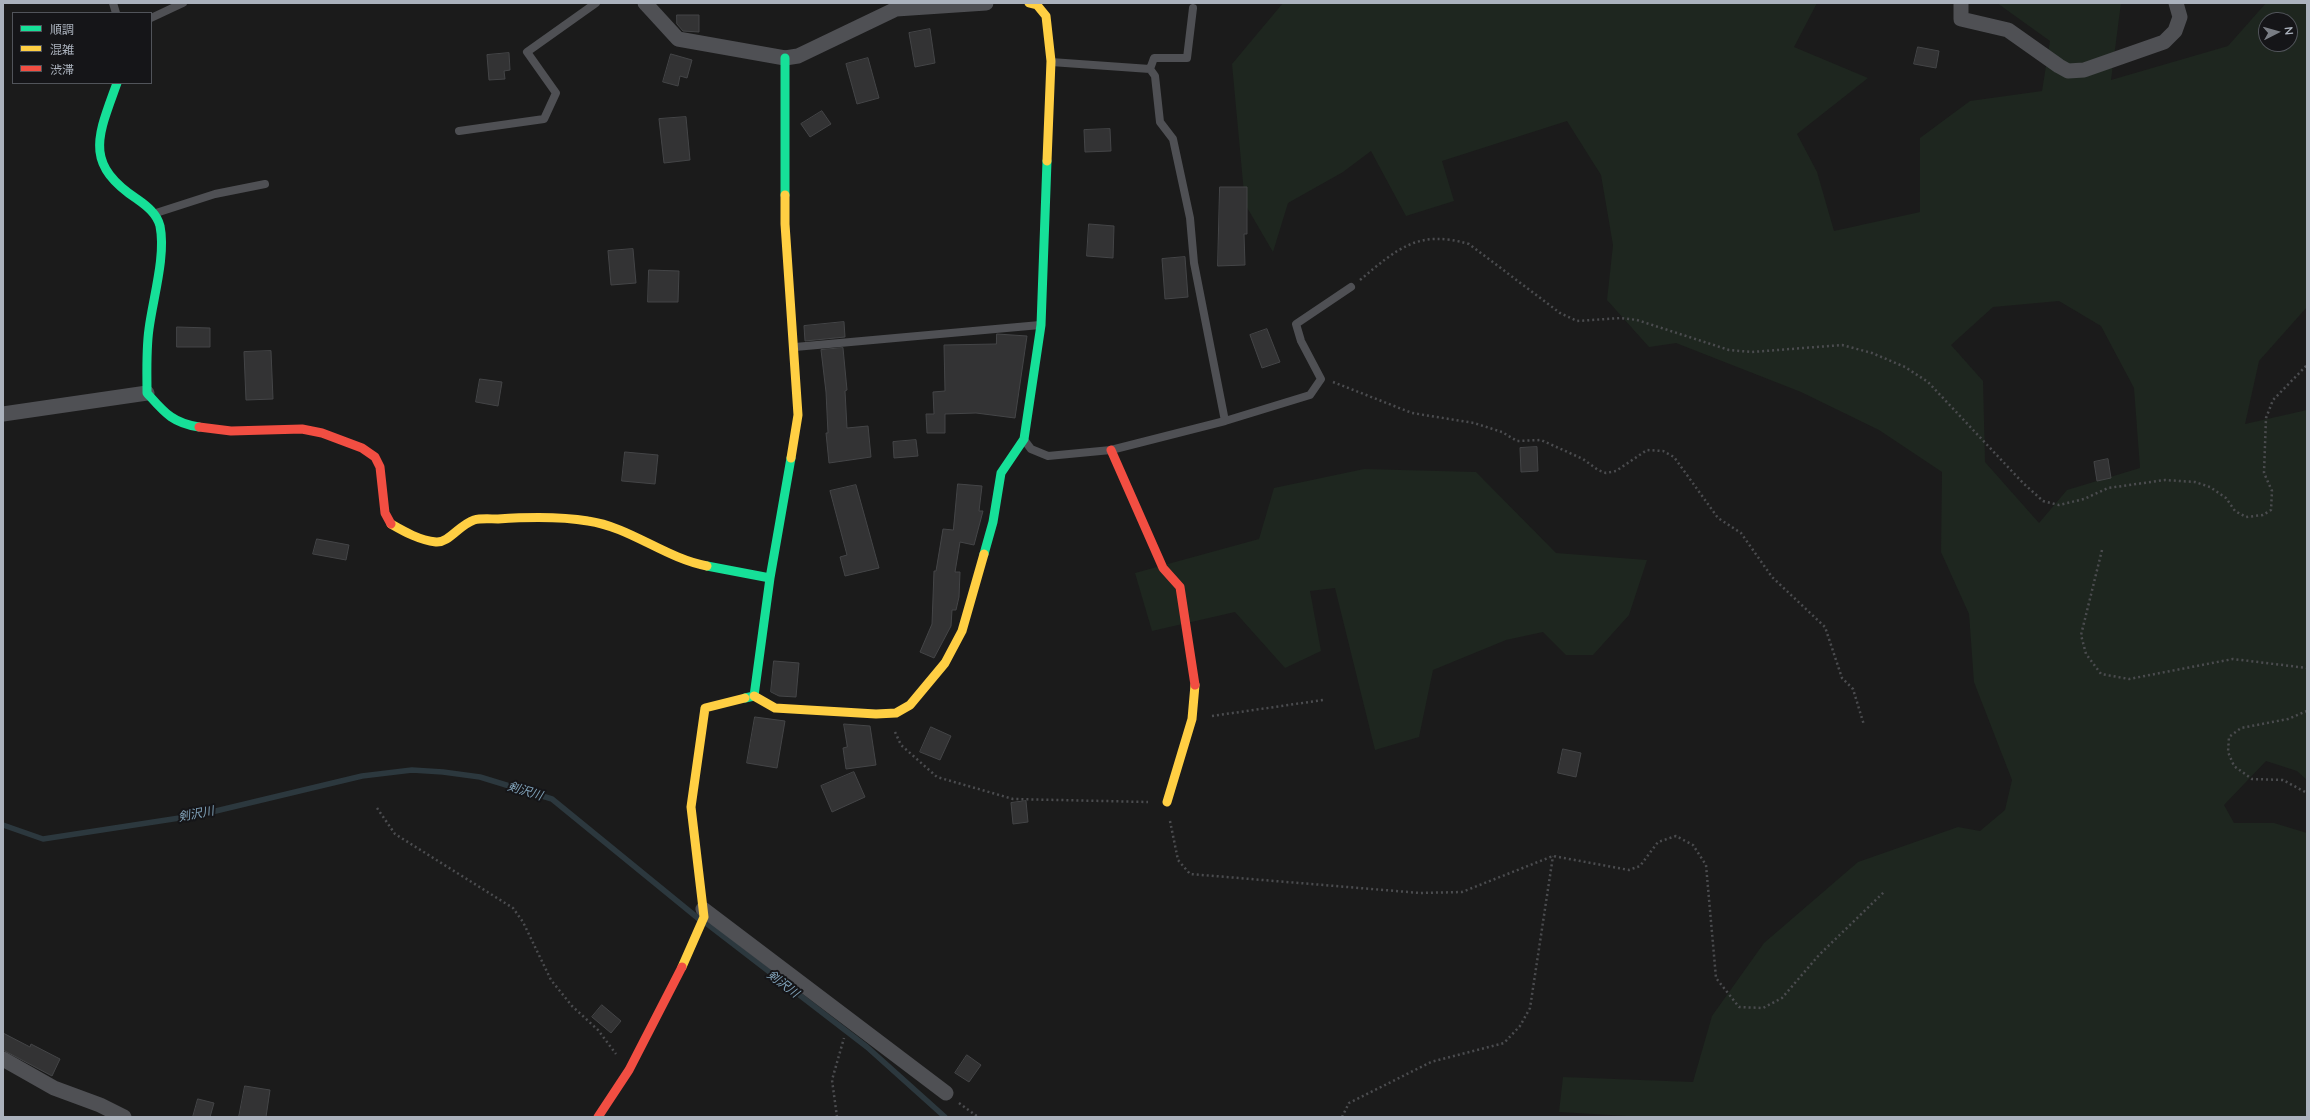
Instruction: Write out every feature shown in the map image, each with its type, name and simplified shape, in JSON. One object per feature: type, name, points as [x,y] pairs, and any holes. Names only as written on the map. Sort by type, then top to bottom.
[{"type":"street","points":[[645,3],[678,39],[785,58],[798,56],[896,6],[986,3]]},
{"type":"street","points":[[598,1117],[629,1070],[700,930],[703,913],[691,807],[705,708],[754,696],[775,708],[887,714],[896,713],[910,706],[944,663],[962,631],[992,522],[1001,473],[1024,439],[1041,325],[1051,61],[1046,16],[1038,5],[1029,3]]},
{"type":"street","points":[[1961,3],[1961,19],[2008,30],[2038,53],[2068,71],[2084,70],[2164,42],[2175,31],[2180,16],[2176,3]]},
{"type":"street","points":[[754,696],[770,578],[798,415],[795,347],[785,224],[785,58]]},
{"type":"street","points":[[117,84],[101,127],[99,147],[102,163],[109,178],[118,187],[156,213],[160,226],[158,276],[147,342],[147,393],[170,418],[184,425],[231,431],[302,429],[322,433],[362,448],[375,457],[380,467],[385,513],[390,523],[413,536],[437,542],[450,538],[456,529],[474,520],[544,516],[590,521],[636,537],[691,563],[770,578]]},
{"type":"street","points":[[3,414],[147,393]]},
{"type":"street","points":[[1111,450],[1163,568],[1180,588],[1196,692],[1192,719],[1167,802]]},
{"type":"street","points":[[703,913],[847,1028],[946,1093]]},
{"type":"street","points":[[3,1059],[54,1088],[100,1105],[124,1117]]},
{"type":"lane","points":[[152,18],[183,3]]},
{"type":"lane","points":[[459,131],[544,119],[556,93],[527,52],[596,3]]},
{"type":"lane","points":[[1150,69],[1154,58],[1187,58],[1193,8]]},
{"type":"lane","points":[[1051,61],[1150,69],[1155,76],[1160,122],[1173,139],[1190,218],[1194,263],[1225,421]]},
{"type":"lane","points":[[156,213],[215,194],[265,184]]},
{"type":"lane","points":[[1024,439],[1031,448],[1048,456],[1111,450],[1225,421],[1310,395],[1321,378],[1301,341],[1296,324],[1351,287]]},
{"type":"lane","points":[[795,347],[1041,325]]},
{"type":"path","points":[[1351,287],[1393,253],[1408,244],[1421,241],[1451,239],[1469,244],[1560,313],[1577,321],[1621,318],[1637,320],[1729,350],[1744,351],[1842,345],[1872,353],[1905,367],[1928,382],[2023,483],[2043,501],[2059,505],[2084,499],[2108,488],[2165,480],[2195,482],[2210,487],[2226,498],[2235,511],[2246,517],[2263,515],[2271,510],[2272,501],[2272,491],[2264,473],[2266,418],[2273,400],[2307,366]]},
{"type":"path","points":[[1321,378],[1347,386],[1412,413],[1474,423],[1502,432],[1518,441],[1541,440],[1583,459],[1606,473],[1616,471],[1647,450],[1663,451],[1674,457],[1718,518],[1741,533],[1772,577],[1825,627],[1842,678],[1853,689],[1864,724]]},
{"type":"path","points":[[2102,550],[2081,635],[2086,654],[2101,674],[2129,679],[2233,659],[2307,668]]},
{"type":"path","points":[[1192,719],[1323,700]]},
{"type":"path","points":[[2307,711],[2288,719],[2241,728],[2228,737],[2228,752],[2234,766],[2252,779],[2283,780],[2307,793]]},
{"type":"path","points":[[887,714],[901,745],[937,777],[1013,799],[1167,802],[1178,860],[1190,874],[1420,893],[1462,892],[1553,856],[1630,870],[1640,866],[1658,842],[1676,836],[1693,845],[1706,865],[1716,978],[1739,1007],[1763,1008],[1782,998],[1819,955],[1884,892]]},
{"type":"path","points":[[377,808],[395,834],[512,908],[523,922],[551,980],[572,1006],[598,1030],[629,1070]]},
{"type":"path","points":[[1342,1117],[1349,1103],[1431,1062],[1504,1043],[1520,1026],[1530,1008],[1553,856]]},
{"type":"path","points":[[837,1117],[832,1080],[847,1028]]},
{"type":"path","points":[[946,1093],[978,1117]]},
{"type":"shaded area","points":[[1283,3],[1817,3],[1794,47],[1868,78],[1797,134],[1817,172],[1834,231],[1920,212],[1920,138],[1970,101],[2042,91],[2050,41],[1997,3],[2121,3],[2111,80],[2228,46],[2258,12],[2258,52],[2298,52],[2298,12],[2258,12],[2266,3],[2307,3],[2307,307],[2259,361],[2245,424],[2307,410],[2307,780],[2297,771],[2266,761],[2224,805],[2234,823],[2274,823],[2307,833],[2307,1117],[1643,1117],[1559,1112],[1563,1077],[1693,1082],[1712,1016],[1764,943],[1858,862],[1958,827],[1980,831],[2005,810],[2012,780],[1974,682],[1969,614],[1941,552],[1942,472],[1879,430],[1801,392],[1676,343],[1649,347],[1607,300],[1613,245],[1601,175],[1567,121],[1442,161],[1454,201],[1406,216],[1371,151],[1343,172],[1288,203],[1273,252],[1245,204],[1232,64]],"holes":[[[2059,301],[2101,326],[2134,388],[2140,468],[2067,490],[2039,523],[1985,462],[1983,381],[1951,345],[1993,307]]]},
{"type":"shaded area","points":[[1364,469],[1476,472],[1556,553],[1647,560],[1629,615],[1593,655],[1566,655],[1543,632],[1506,640],[1433,670],[1419,737],[1375,750],[1335,588],[1310,591],[1321,651],[1285,668],[1235,612],[1152,631],[1135,573],[1259,539],[1274,488]]},
{"type":"building","points":[[677,15],[699,15],[699,32],[683,31],[677,24]]},
{"type":"building","points":[[930,29],[935,63],[915,67],[909,33]]},
{"type":"building","points":[[1918,47],[1939,51],[1936,68],[1914,64]]},
{"type":"building","points":[[509,53],[510,70],[504,71],[505,79],[489,80],[487,55]]},
{"type":"building","points":[[671,54],[692,60],[687,78],[680,76],[678,86],[663,82]]},
{"type":"building","points":[[868,58],[879,98],[857,104],[846,64]]},
{"type":"building","points":[[822,111],[831,124],[810,137],[801,124]]},
{"type":"building","points":[[686,117],[690,160],[664,163],[659,119]]},
{"type":"building","points":[[1110,129],[1111,151],[1085,152],[1084,130]]},
{"type":"building","points":[[1220,187],[1247,187],[1247,234],[1244,234],[1245,265],[1218,266]]},
{"type":"building","points":[[1089,224],[1114,226],[1113,258],[1087,256]]},
{"type":"building","points":[[633,249],[636,283],[611,285],[608,251]]},
{"type":"building","points":[[1185,257],[1188,297],[1165,299],[1162,259]]},
{"type":"building","points":[[649,270],[679,271],[678,302],[648,302]]},
{"type":"building","points":[[844,322],[845,337],[805,341],[804,326]]},
{"type":"building","points":[[177,327],[210,328],[210,347],[177,347]]},
{"type":"building","points":[[1267,329],[1280,362],[1262,368],[1250,335]]},
{"type":"building","points":[[997,334],[1027,336],[1015,418],[976,413],[945,414],[945,433],[927,433],[926,414],[934,414],[933,392],[945,391],[944,345],[996,344]]},
{"type":"building","points":[[843,348],[847,390],[845,391],[847,428],[868,426],[871,457],[829,463],[826,433],[828,433],[826,392],[821,350]]},
{"type":"building","points":[[271,351],[273,399],[246,400],[244,352]]},
{"type":"building","points":[[480,379],[502,382],[498,406],[476,402]]},
{"type":"building","points":[[916,440],[918,456],[894,458],[893,442]]},
{"type":"building","points":[[1537,447],[1538,471],[1521,472],[1520,448]]},
{"type":"building","points":[[625,452],[658,455],[655,484],[622,481]]},
{"type":"building","points":[[2108,459],[2111,478],[2097,481],[2094,462]]},
{"type":"building","points":[[958,484],[982,486],[979,511],[983,511],[974,545],[960,542],[955,572],[960,572],[959,597],[956,610],[952,610],[951,626],[934,658],[920,652],[932,624],[934,571],[936,571],[943,529],[953,530]]},
{"type":"building","points":[[856,485],[879,568],[845,576],[840,557],[847,555],[830,491]]},
{"type":"building","points":[[317,539],[349,545],[346,560],[313,554]]},
{"type":"building","points":[[774,661],[799,663],[796,697],[779,696],[771,692]]},
{"type":"building","points":[[755,717],[785,721],[777,768],[747,763]]},
{"type":"building","points":[[844,724],[870,726],[876,765],[846,769],[843,748],[847,747]]},
{"type":"building","points":[[931,727],[951,736],[940,760],[920,752]]},
{"type":"building","points":[[1563,749],[1581,753],[1576,777],[1558,773]]},
{"type":"building","points":[[854,772],[865,797],[832,812],[821,786]]},
{"type":"building","points":[[1026,801],[1028,822],[1013,824],[1011,803]]},
{"type":"building","points":[[602,1005],[621,1021],[611,1033],[592,1017]]},
{"type":"building","points":[[3,1033],[30,1047],[31,1044],[60,1059],[52,1076],[3,1050]]},
{"type":"building","points":[[967,1055],[981,1065],[969,1082],[955,1073]]},
{"type":"building","points":[[245,1086],[270,1090],[266,1117],[239,1117]]},
{"type":"building","points":[[198,1099],[214,1103],[210,1117],[193,1117]]},
{"type":"waterway","name":"剣沢川","points":[[3,825],[43,839],[199,815],[362,776],[412,770],[443,772],[480,777],[552,799],[699,919]]},
{"type":"waterway","name":"剣沢川","points":[[706,923],[867,1047],[945,1117]]},
{"type":"traffic: fast","points":[[785,58],[785,195]]},
{"type":"traffic: fast","points":[[117,84],[101,134],[100,147],[102,160],[108,173],[120,186],[144,204],[154,214],[160,226],[160,264],[148,337],[147,393],[169,416],[182,423],[199,427]]},
{"type":"traffic: fast","points":[[984,554],[993,522],[1001,473],[1024,439],[1041,325],[1047,161]]},
{"type":"traffic: fast","points":[[745,698],[754,696],[770,578],[791,458]]},
{"type":"traffic: fast","points":[[707,566],[770,578]]},
{"type":"traffic: slow","points":[[1029,3],[1037,5],[1046,16],[1051,61],[1047,161]]},
{"type":"traffic: slow","points":[[785,195],[785,224],[798,415],[791,458]]},
{"type":"traffic: slow","points":[[391,524],[418,538],[441,542],[469,522],[477,519],[543,517],[577,519],[603,524],[618,529],[662,550],[692,562],[707,566]]},
{"type":"traffic: slow","points":[[754,696],[775,708],[876,714],[896,713],[910,705],[945,663],[962,631],[984,554]]},
{"type":"traffic: slow","points":[[1167,802],[1192,719],[1195,685]]},
{"type":"traffic: slow","points":[[682,967],[704,917],[691,807],[705,708],[745,698]]},
{"type":"traffic: jam","points":[[199,427],[231,431],[302,429],[322,433],[362,448],[375,457],[380,467],[385,513],[391,524]]},
{"type":"traffic: jam","points":[[1111,450],[1163,568],[1180,587],[1195,685]]},
{"type":"traffic: jam","points":[[598,1117],[629,1070],[682,967]]}]
